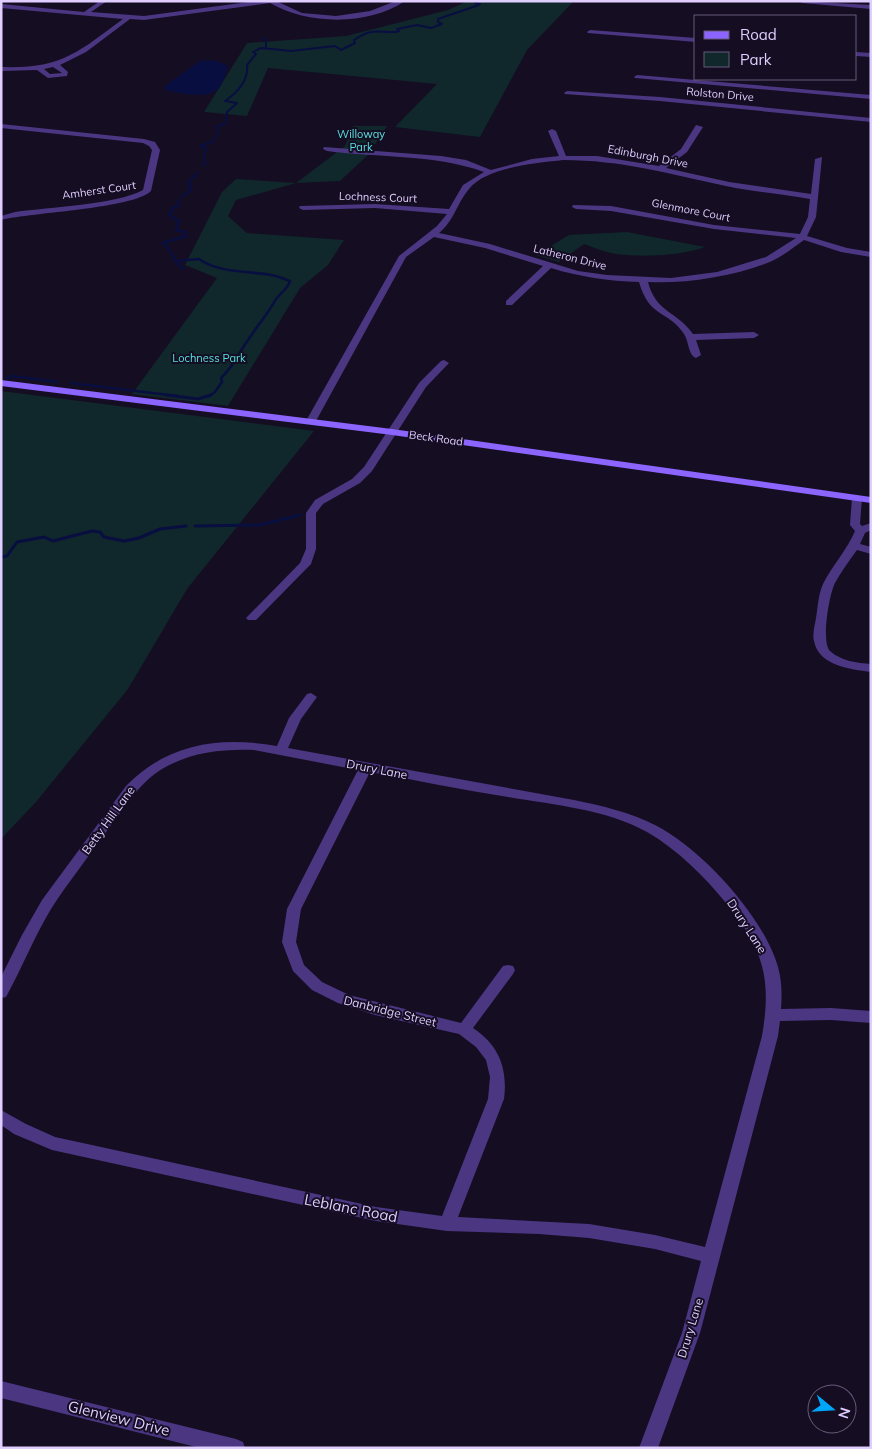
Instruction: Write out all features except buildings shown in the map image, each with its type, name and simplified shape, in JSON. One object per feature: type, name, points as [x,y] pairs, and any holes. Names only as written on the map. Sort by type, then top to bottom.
[{"type":"main road","name":"Beck Road","points":[[1,383],[311,421],[871,500]]},
{"type":"street","points":[[85,14],[104,1]]},
{"type":"street","points":[[1,6],[128,18],[168,16],[271,1],[284,10],[320,17],[366,14],[402,1]]},
{"type":"street","points":[[802,1],[871,7]]},
{"type":"street","points":[[297,22],[304,15]]},
{"type":"street","points":[[308,24],[320,17]]},
{"type":"street","points":[[1,69],[55,66],[78,56],[128,18]]},
{"type":"street","points":[[590,32],[694,40]]},
{"type":"street","points":[[857,54],[871,55]]},
{"type":"street","points":[[38,68],[48,76],[65,75],[65,72],[55,66]]},
{"type":"street","points":[[638,77],[871,96]]},
{"type":"street","name":"Rolston Drive","points":[[567,93],[660,99],[871,120]]},
{"type":"street","name":"Amherst Court","points":[[1,126],[144,142],[152,144],[156,150],[147,191],[143,195],[114,201],[23,212],[1,218]]},
{"type":"street","points":[[660,169],[684,150],[699,127]]},
{"type":"street","points":[[552,131],[563,158]]},
{"type":"street","points":[[327,149],[368,155],[441,158],[468,163],[491,172]]},
{"type":"street","name":"Edinburgh Drive","points":[[311,421],[402,256],[445,223],[466,187],[476,179],[491,172],[524,162],[563,158],[609,160],[729,184],[815,197]]},
{"type":"street","points":[[802,238],[811,221],[819,159]]},
{"type":"street","name":"Lochness Court","points":[[303,208],[375,206],[452,212]]},
{"type":"street","name":"Glenmore Court","points":[[576,206],[622,208],[714,227],[774,233],[802,238],[838,250],[871,256]]},
{"type":"street","name":"Latheron Drive","points":[[433,234],[487,246],[597,277],[643,281],[689,279],[741,269],[778,254],[802,238]]},
{"type":"street","points":[[509,303],[549,265]]},
{"type":"street","points":[[643,281],[645,294],[650,303],[680,325],[690,337],[696,355]]},
{"type":"street","points":[[690,337],[754,335]]},
{"type":"street","points":[[252,618],[304,564],[311,549],[311,513],[319,502],[356,481],[368,470],[422,385],[444,363]]},
{"type":"street","points":[[856,498],[855,525],[866,529],[829,583],[819,644],[824,652],[836,661],[871,668]]},
{"type":"street","points":[[854,546],[871,551]]},
{"type":"street","points":[[281,751],[295,718],[311,697]]},
{"type":"street","name":"Betty Hill Lane","points":[[1,992],[29,935],[47,904],[143,775],[172,758],[207,747],[240,745],[281,751]]},
{"type":"street","name":"Drury Lane","points":[[281,751],[610,814],[640,824],[664,836],[700,864],[730,899],[756,935],[770,965],[773,981],[774,1015],[691,1333],[648,1448]]},
{"type":"street","name":"Danbridge Street","points":[[366,767],[294,909],[289,931],[292,953],[306,979],[331,996],[464,1030],[478,1040],[491,1054],[498,1070],[500,1085],[447,1224]]},
{"type":"street","points":[[464,1030],[508,970]]},
{"type":"street","points":[[774,1015],[822,1014],[871,1017]]},
{"type":"street","name":"Leblanc Road","points":[[1,1116],[27,1133],[52,1143],[376,1214],[447,1224],[539,1227],[589,1231],[655,1242],[710,1256]]},
{"type":"street","name":"Glenview Drive","points":[[1,1389],[236,1448]]},
{"type":"green space","points":[[468,1],[574,1],[527,50],[480,137],[395,127],[437,84],[268,68],[247,116],[204,112],[247,43],[346,36],[448,10]]},
{"type":"green space","name":"Willoway Park","points":[[353,126],[387,126],[368,155],[340,181],[296,183],[345,146]]},
{"type":"green space","name":"Lochness Park","points":[[236,179],[296,183],[236,200],[228,216],[247,233],[344,240],[328,265],[300,288],[228,406],[132,394],[217,278],[185,265],[222,192]]},
{"type":"green space","points":[[627,232],[705,247],[672,254],[622,255],[584,244],[559,262],[536,255],[569,235]]},
{"type":"green space","points":[[1,391],[314,431],[187,589],[128,689],[36,802],[1,839]]},
{"type":"shaded area","points":[[200,61],[217,61],[228,66],[222,83],[215,92],[193,95],[165,90],[165,86]]},
{"type":"waterway","points":[[218,131],[216,127],[226,123],[227,112],[237,103],[225,101],[234,94],[244,81],[247,65],[256,54],[253,52],[261,48],[291,51],[335,46],[341,50],[355,43],[354,40],[366,33],[396,32],[399,31],[397,29],[417,25],[431,28],[442,24],[438,22],[438,19],[476,6],[480,4],[475,3],[478,1]]},
{"type":"waterway","points":[[263,38],[266,41],[266,48]]},
{"type":"waterway","points":[[203,166],[206,163],[204,159],[206,149],[200,146],[212,142],[218,133]]},
{"type":"waterway","points":[[195,175],[198,172]]},
{"type":"waterway","points":[[182,196],[192,190],[188,188],[190,185],[188,183],[195,175]]},
{"type":"waterway","points":[[176,261],[163,243],[186,236],[185,232],[176,230],[179,221],[169,215],[173,210],[172,208],[178,206],[179,200]]},
{"type":"waterway","points":[[176,261],[199,259],[215,267],[274,275],[290,281],[221,378],[222,382],[210,395]]},
{"type":"waterway","points":[[176,261],[184,269]]},
{"type":"waterway","points":[[7,378],[12,376],[57,382]]},
{"type":"waterway","points":[[70,383],[177,396]]},
{"type":"waterway","points":[[167,395],[198,399],[210,395]]},
{"type":"waterway","points":[[195,526],[260,525],[300,515]]},
{"type":"waterway","points":[[1,557],[7,556],[17,542],[44,537],[53,541],[92,531],[100,532],[104,537],[124,541],[139,538],[160,529],[186,526]]}]
